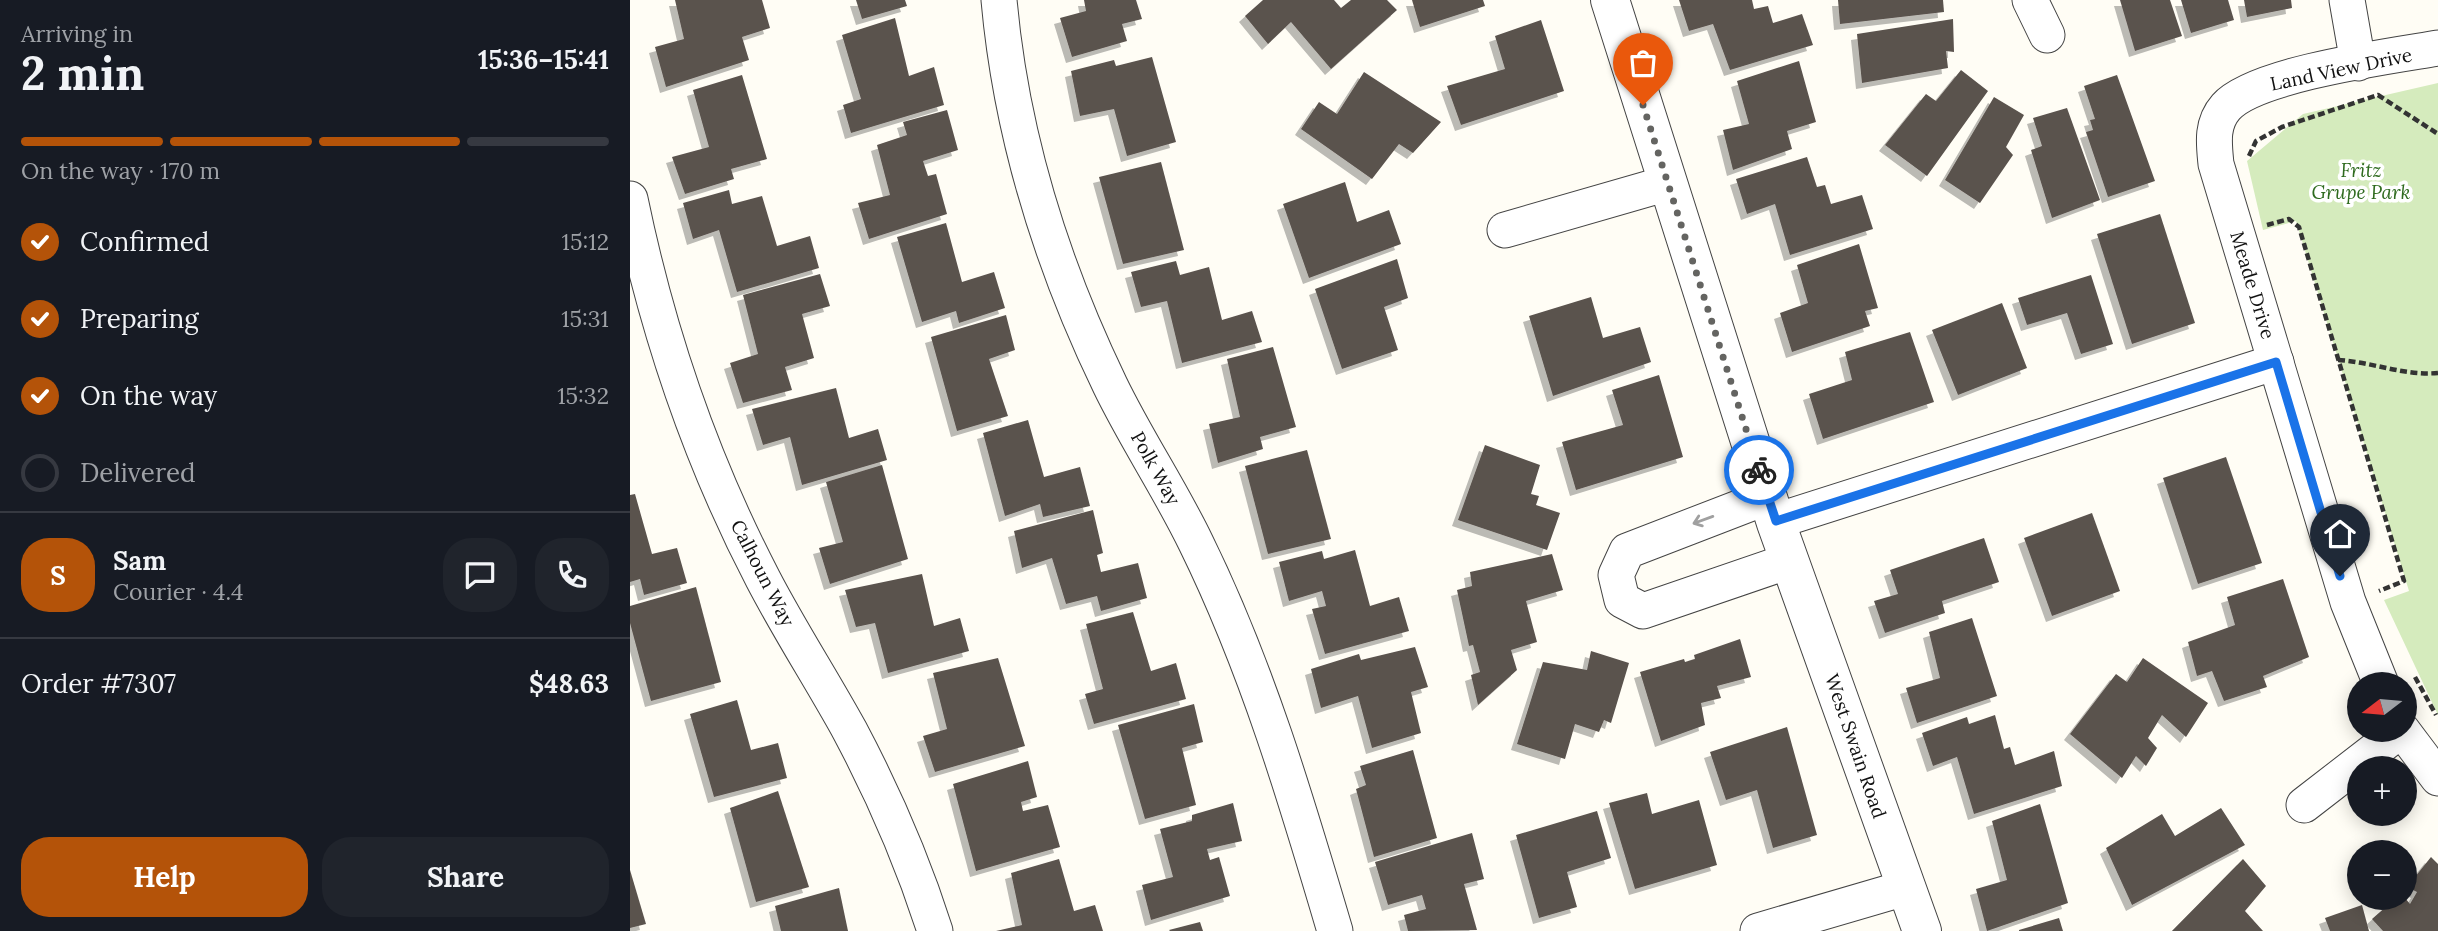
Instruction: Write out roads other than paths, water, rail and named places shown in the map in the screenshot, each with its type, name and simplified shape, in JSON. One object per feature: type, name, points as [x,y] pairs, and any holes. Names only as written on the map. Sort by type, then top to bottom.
[{"type":"street","name":"Polk Way","points":[[999,0],[1003,41],[1025,154],[1060,271],[1110,385],[1196,542],[1246,655],[1285,762],[1335,931]]},
{"type":"street","name":"West Swain Road","points":[[1610,0],[1789,561],[1922,931]]},
{"type":"street","points":[[2030,0],[2047,35]]},
{"type":"street","points":[[2347,0],[2358,63]]},
{"type":"street","name":"Land View Drive","points":[[2245,209],[2216,164],[2213,136],[2216,124],[2226,107],[2246,91],[2272,82],[2438,48]]},
{"type":"street","points":[[1505,230],[1668,183]]},
{"type":"street","name":"Calhoun Way","points":[[630,199],[667,347],[712,470],[763,579],[884,797],[935,931]]},
{"type":"street","name":"Meade Drive","points":[[2245,209],[2276,362],[2348,603],[2376,672]]},
{"type":"street","points":[[1789,561],[1643,611],[1622,600],[1616,575],[1627,551],[2276,362]]},
{"type":"street","points":[[2305,806],[2386,742]]},
{"type":"street","points":[[2410,742],[2438,778]]},
{"type":"street","points":[[1758,931],[1905,888]]},
{"type":"park label","name":"Fritz Grupe Park","points":[[2361,181]]}]
